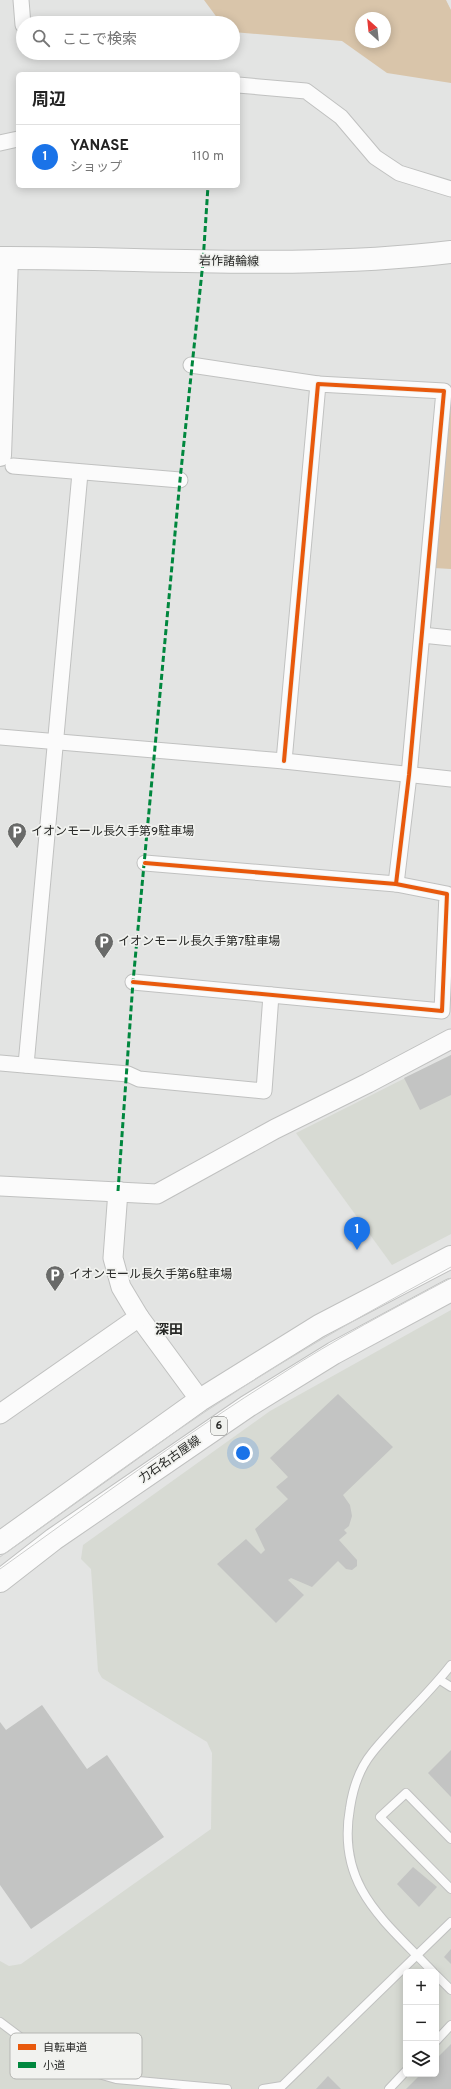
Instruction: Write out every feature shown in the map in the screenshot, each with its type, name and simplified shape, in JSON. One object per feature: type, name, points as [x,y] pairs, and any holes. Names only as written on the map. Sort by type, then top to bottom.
[{"type":"main road","name":"岩作諸輪線","points":[[3,258],[292,262],[362,260],[451,252]]},
{"type":"main road","points":[[3,258],[7,460]]},
{"type":"main road","points":[[0,1543],[200,1400],[319,1326],[451,1257]]},
{"type":"main road","name":"力石名古屋線","points":[[0,1581],[54,1539],[248,1406],[334,1353],[451,1290]]},
{"type":"street","points":[[21,0],[22,16]]},
{"type":"street","points":[[240,85],[306,91],[341,116],[375,157],[399,173],[451,188]]},
{"type":"street","points":[[0,143],[16,139]]},
{"type":"street","points":[[191,365],[318,384],[444,392],[409,775],[396,884]]},
{"type":"street","points":[[284,761],[318,384]]},
{"type":"street","points":[[7,460],[80,473],[180,480]]},
{"type":"street","points":[[26,1065],[80,473]]},
{"type":"street","points":[[422,635],[451,638]]},
{"type":"street","points":[[0,736],[284,761],[451,779]]},
{"type":"street","points":[[133,982],[442,1011],[449,894],[396,884],[145,863]]},
{"type":"street","points":[[0,1063],[128,1074],[139,1079],[264,1091],[271,995]]},
{"type":"street","points":[[0,1186],[157,1194],[276,1129],[368,1084],[451,1039]]},
{"type":"street","points":[[118,1191],[113,1258],[121,1287],[139,1317],[200,1400]]},
{"type":"street","points":[[0,1414],[139,1317]]},
{"type":"lane","points":[[430,1969],[388,1927],[361,1891],[349,1854],[346,1830],[354,1785],[364,1764],[383,1740],[440,1680],[451,1665]]},
{"type":"lane","points":[[440,1680],[451,1687]]},
{"type":"lane","points":[[449,1884],[380,1817],[406,1793],[451,1839]]},
{"type":"lane","points":[[263,2089],[282,2086],[451,1922]]},
{"type":"lane","points":[[439,1978],[451,1990]]},
{"type":"lane","points":[[0,2022],[15,2033]]},
{"type":"lane","points":[[439,2038],[451,2026]]},
{"type":"lane","points":[[388,2089],[403,2074]]},
{"type":"lane","points":[[116,2079],[227,2089]]},
{"type":"shaded area","points":[[204,0],[446,0],[451,10],[451,83],[387,73],[342,41],[240,33],[240,16],[216,16]]},
{"type":"shaded area","points":[[451,386],[451,569],[434,568]]},
{"type":"shaded area","points":[[451,1055],[451,1234],[392,1265],[296,1133]]},
{"type":"shaded area","points":[[451,1310],[451,2089],[0,2089],[0,1961],[9,1966],[21,1964],[211,1829],[212,1753],[207,1742],[102,1678],[98,1671],[91,1569],[81,1559],[83,1545],[270,1411]]},
{"type":"building","points":[[451,1055],[451,1095],[420,1110],[404,1078]]},
{"type":"building","points":[[338,1394],[393,1447],[343,1495],[350,1505],[352,1516],[349,1526],[344,1530],[347,1533],[339,1540],[357,1560],[357,1566],[352,1570],[346,1569],[338,1561],[312,1587],[291,1578],[288,1580],[304,1595],[276,1623],[217,1564],[246,1539],[261,1554],[265,1550],[255,1529],[288,1499],[276,1487],[288,1477],[270,1458]]},
{"type":"building","points":[[42,1705],[87,1769],[107,1755],[164,1837],[31,1929],[0,1885],[0,1722],[6,1730]]},
{"type":"building","points":[[451,1750],[451,1797],[428,1773]]},
{"type":"building","points":[[413,1867],[437,1887],[419,1907],[397,1884]]},
{"type":"building","points":[[451,1949],[451,1964],[444,1957]]},
{"type":"building","points":[[451,2044],[451,2089],[406,2089],[418,2077],[439,2077],[439,2056]]},
{"type":"building","points":[[328,2076],[341,2089],[316,2089]]},
{"type":"tram line","points":[[0,1557],[137,1459],[241,1388],[298,1353],[451,1267]]},
{"type":"tram line","points":[[0,1569],[138,1470],[244,1398],[343,1337],[451,1278]]},
{"type":"marked path","points":[[118,1191],[133,982],[180,480],[203,262],[208,188]]},
{"type":"cycle path","points":[[284,761],[318,384],[444,391],[409,775],[396,884]]},
{"type":"cycle path","points":[[133,982],[442,1011],[447,894],[396,884],[145,863]]},
{"type":"place","name":"イオンモール長久手第9駐車場","points":[[17,849]]},
{"type":"place","name":"イオンモール長久手第7駐車場","points":[[104,959]]},
{"type":"place","name":"YANASE","points":[[357,1250]]},
{"type":"place","name":"イオンモール長久手第6駐車場","points":[[55,1292]]},
{"type":"district","name":"深田","points":[[169,1330]]}]
